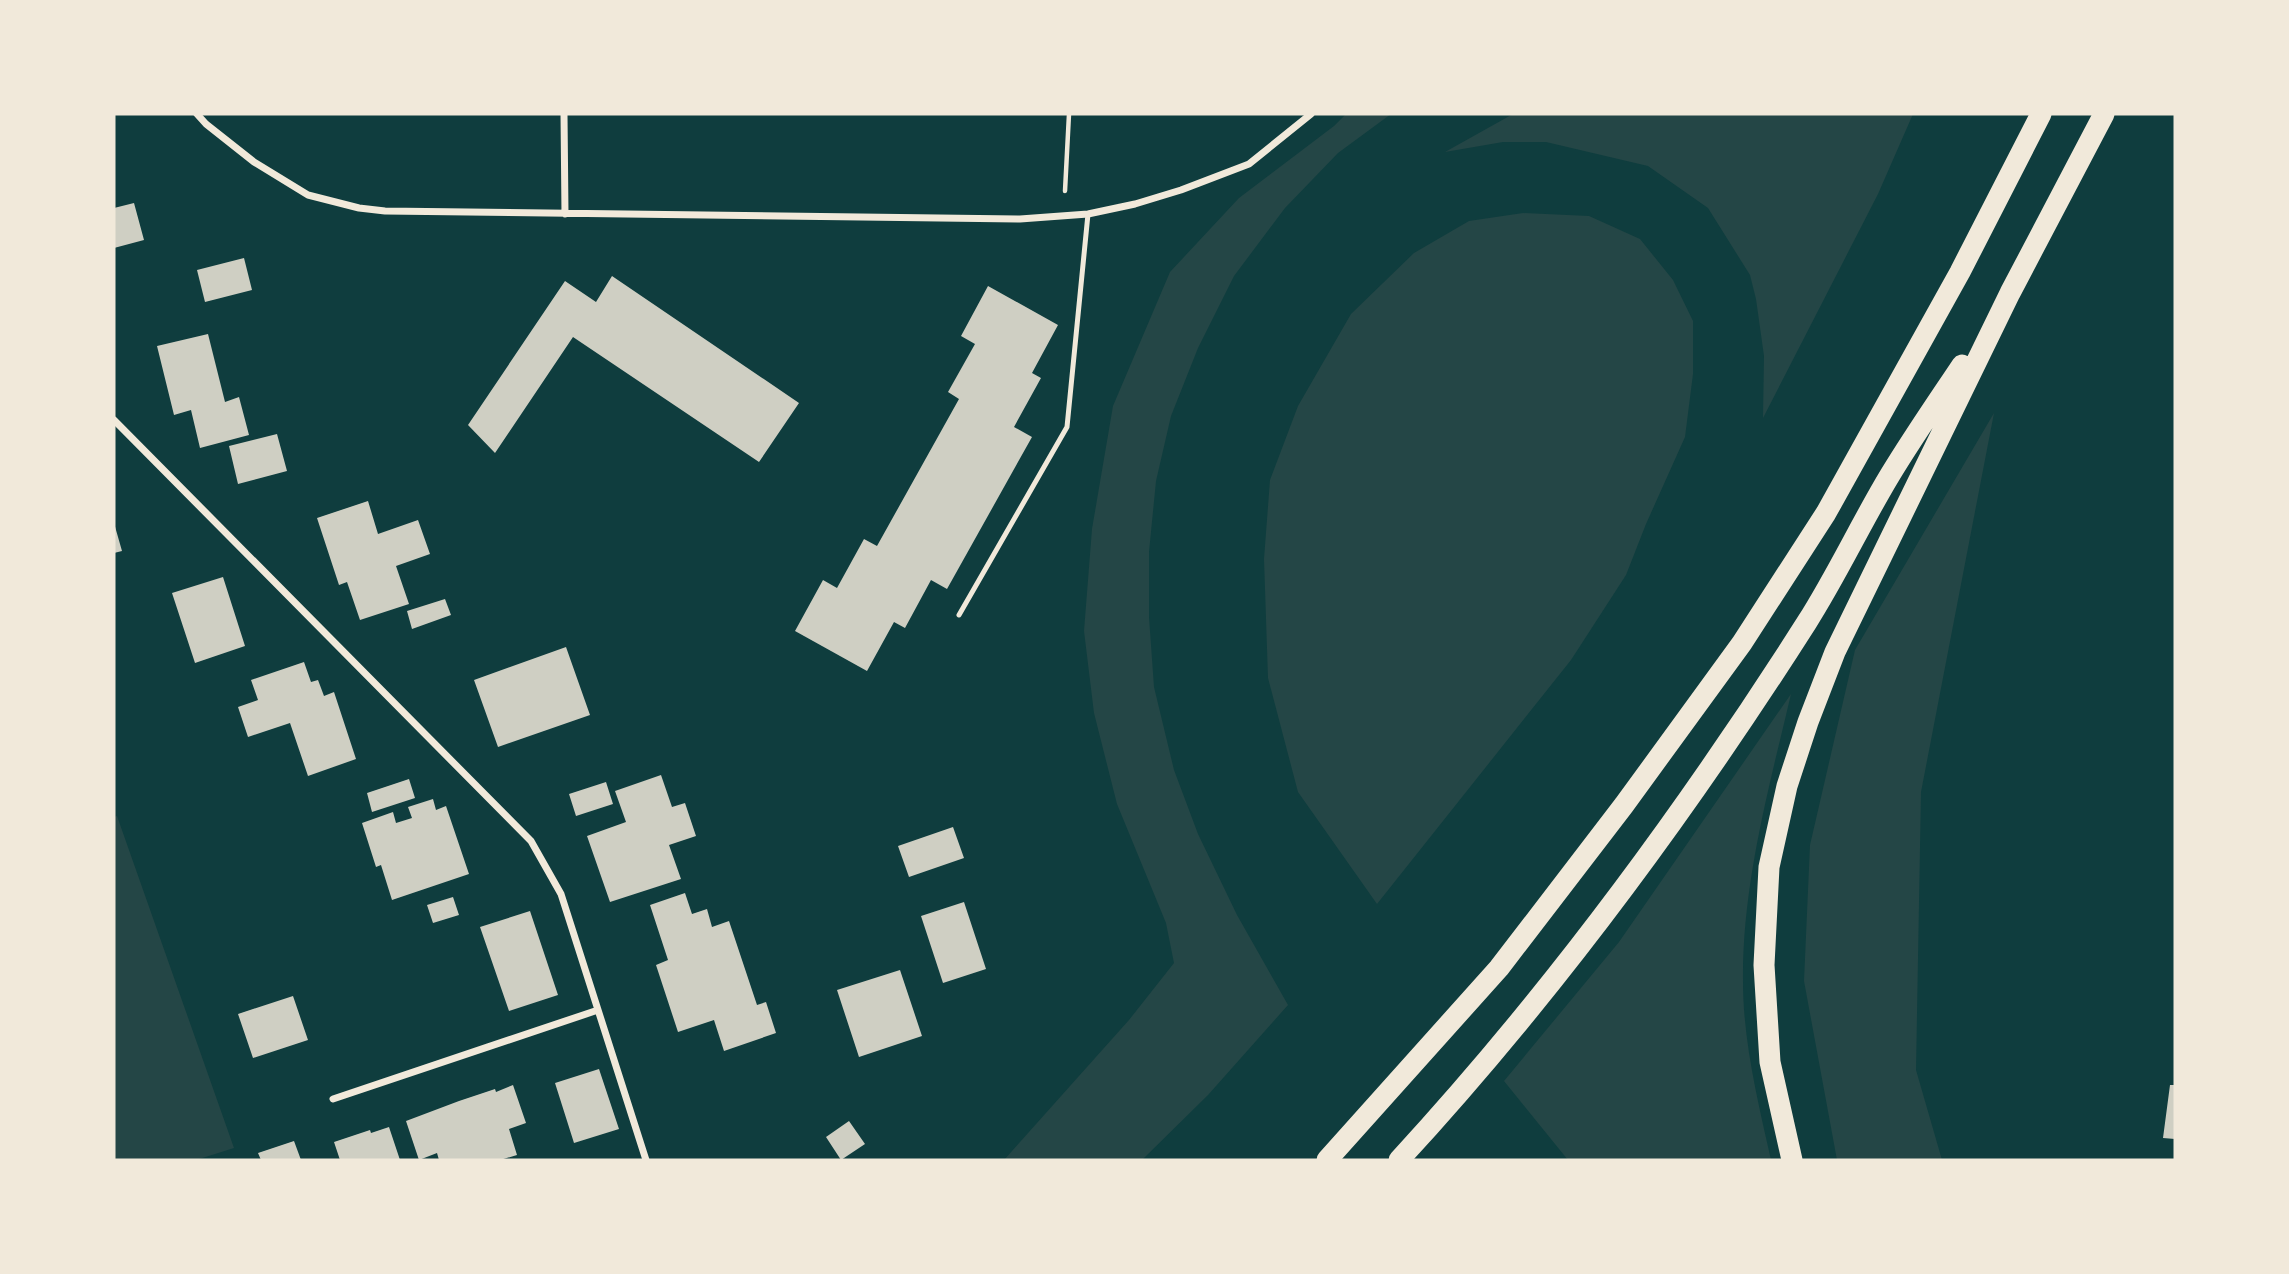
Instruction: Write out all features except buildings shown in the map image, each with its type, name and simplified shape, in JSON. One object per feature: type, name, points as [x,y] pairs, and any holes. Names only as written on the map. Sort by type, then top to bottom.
[{"type":"highway","points":[[1327,1160],[1499,968],[1624,805],[1742,643],[1826,513],[1960,272],[2041,114]]},
{"type":"highway","points":[[1792,1160],[1770,1062],[1764,965],[1769,867],[1787,786],[1835,652],[2010,293],[2104,114]]},
{"type":"highway","points":[[1399,1160],[1460,1095],[1617,900],[1707,772],[1808,620],[1891,474],[2010,293]]},
{"type":"street","points":[[197,114],[254,162],[307,195],[359,208],[385,211],[565,214],[1020,219],[1088,214],[1181,190],[1249,164],[1311,114]]},
{"type":"street","points":[[564,114],[565,214]]},
{"type":"street","points":[[114,420],[531,841],[561,894],[646,1160]]},
{"type":"street","points":[[333,1100],[598,1010]]},
{"type":"lane","points":[[959,615],[1067,427],[1088,214]]},
{"type":"path","points":[[1063,216],[1069,114]]},
{"type":"shaded area","points":[[1346,114],[1391,114],[1338,153],[1285,208],[1234,276],[1198,348],[1171,416],[1156,481],[1149,552],[1149,617],[1154,687],[1174,770],[1198,834],[1237,915],[1288,1005],[1208,1095],[1142,1160],[1004,1160],[1129,1020],[1174,963],[1166,923],[1117,804],[1094,713],[1084,631],[1092,529],[1113,406],[1170,272],[1239,198]]},
{"type":"shaded area","points":[[1513,114],[1913,114],[1878,194],[1763,418],[1764,356],[1750,275],[1708,208],[1648,166],[1546,142],[1503,142],[1445,152]]},
{"type":"shaded area","points":[[1523,213],[1589,216],[1640,239],[1673,280],[1693,321],[1693,374],[1685,437],[1626,575],[1571,660],[1377,904],[1298,792],[1268,678],[1264,559],[1270,480],[1298,406],[1351,314],[1414,253],[1469,221]]},
{"type":"shaded area","points":[[1994,413],[1921,792],[1916,1070],[1942,1160],[1837,1160],[1804,981],[1810,845],[1855,650]]},
{"type":"shaded area","points":[[1791,694],[1758,836],[1744,945],[1746,1027],[1752,1071],[1771,1160],[1568,1160],[1504,1081],[1619,942]]},
{"type":"shaded area","points":[[117,816],[234,1148],[196,1160],[114,1160],[114,817]]}]
